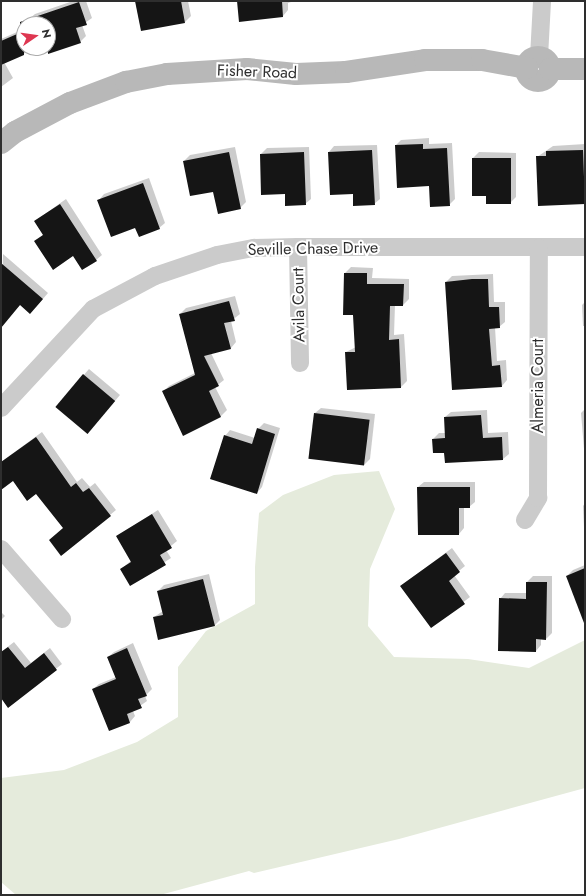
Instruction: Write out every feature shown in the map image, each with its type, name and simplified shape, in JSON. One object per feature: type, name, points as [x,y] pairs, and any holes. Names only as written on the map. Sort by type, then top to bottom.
[{"type":"street","points":[[539,65],[542,1]]},
{"type":"street","name":"Fisher Road","points":[[1,143],[15,132],[70,103],[126,82],[168,74],[247,69],[296,74],[346,72],[425,60],[482,60],[585,69]]},
{"type":"street","name":"Seville Chase Drive","points":[[1,408],[93,309],[155,276],[180,266],[217,255],[254,248],[298,247],[585,247]]},
{"type":"street","name":"Avila Court","points":[[298,247],[300,363]]},
{"type":"street","name":"Almeria Court","points":[[525,520],[538,498],[539,248]]},
{"type":"street","points":[[1,549],[62,619]]},
{"type":"green space","points":[[379,471],[395,509],[370,569],[368,626],[394,657],[468,659],[529,668],[585,640],[585,788],[399,839],[254,873],[249,871],[160,895],[16,895],[1,882],[1,778],[64,770],[137,742],[178,717],[178,667],[206,631],[255,604],[255,567],[259,513],[283,495],[334,475]]},
{"type":"building","points":[[135,1],[181,1],[185,23],[141,31]]},
{"type":"building","points":[[237,1],[282,1],[283,17],[239,22]]},
{"type":"building","points":[[79,2],[87,25],[76,28],[81,43],[56,51],[56,16],[38,16]]},
{"type":"building","points":[[16,34],[16,56],[22,56],[1,65],[1,41]]},
{"type":"building","points":[[423,144],[423,149],[447,148],[450,206],[430,207],[429,186],[397,188],[395,145]]},
{"type":"building","points":[[372,150],[375,205],[353,206],[353,194],[330,195],[328,152]]},
{"type":"building","points":[[583,150],[585,204],[538,206],[536,156],[546,156],[546,151]]},
{"type":"building","points":[[229,152],[241,209],[218,214],[213,192],[190,196],[183,161]]},
{"type":"building","points":[[304,152],[306,205],[285,206],[285,194],[261,195],[260,154]]},
{"type":"building","points":[[472,158],[511,158],[511,204],[486,204],[486,196],[472,196]]},
{"type":"building","points":[[143,183],[160,229],[139,237],[135,228],[111,237],[97,200]]},
{"type":"building","points":[[60,204],[97,261],[82,270],[73,256],[53,270],[34,241],[43,235],[34,221]]},
{"type":"building","points":[[1,263],[43,299],[30,314],[20,305],[1,328]]},
{"type":"building","points":[[344,273],[367,273],[367,284],[404,284],[403,306],[390,306],[389,340],[399,339],[401,388],[347,390],[345,352],[355,352],[353,315],[343,315]]},
{"type":"building","points":[[488,279],[489,307],[499,307],[500,328],[489,329],[492,366],[500,365],[502,387],[452,390],[445,282]]},
{"type":"building","points":[[229,301],[235,321],[224,323],[231,349],[204,356],[219,386],[209,391],[221,417],[183,436],[162,391],[195,375],[179,314]]},
{"type":"building","points":[[83,374],[115,401],[88,434],[55,407]]},
{"type":"building","points":[[314,413],[370,420],[364,465],[308,459]]},
{"type":"building","points":[[481,415],[483,438],[502,437],[503,460],[445,463],[444,453],[433,453],[432,439],[445,438],[444,417]]},
{"type":"building","points":[[257,428],[275,434],[257,494],[210,479],[224,435],[252,444]]},
{"type":"building","points":[[36,437],[71,487],[76,483],[83,492],[89,488],[111,516],[61,556],[49,540],[63,528],[36,494],[27,501],[13,481],[1,490],[1,462]]},
{"type":"building","points":[[417,487],[470,487],[470,508],[459,508],[459,535],[418,535]]},
{"type":"building","points":[[152,514],[172,548],[160,555],[166,565],[130,586],[120,569],[131,562],[116,536]]},
{"type":"building","points":[[446,553],[460,572],[449,581],[465,604],[431,628],[400,586]]},
{"type":"building","points":[[585,568],[585,622],[584,623],[566,576]]},
{"type":"building","points":[[203,579],[215,626],[158,640],[153,617],[163,615],[157,591]]},
{"type":"building","points":[[526,582],[547,582],[546,640],[536,639],[536,652],[498,651],[499,598],[526,599]]},
{"type":"building","points":[[8,647],[25,668],[44,653],[57,670],[8,708],[1,698],[1,652]]},
{"type":"building","points":[[127,648],[147,696],[138,699],[142,708],[127,714],[130,723],[109,731],[92,689],[116,679],[107,657]]}]
